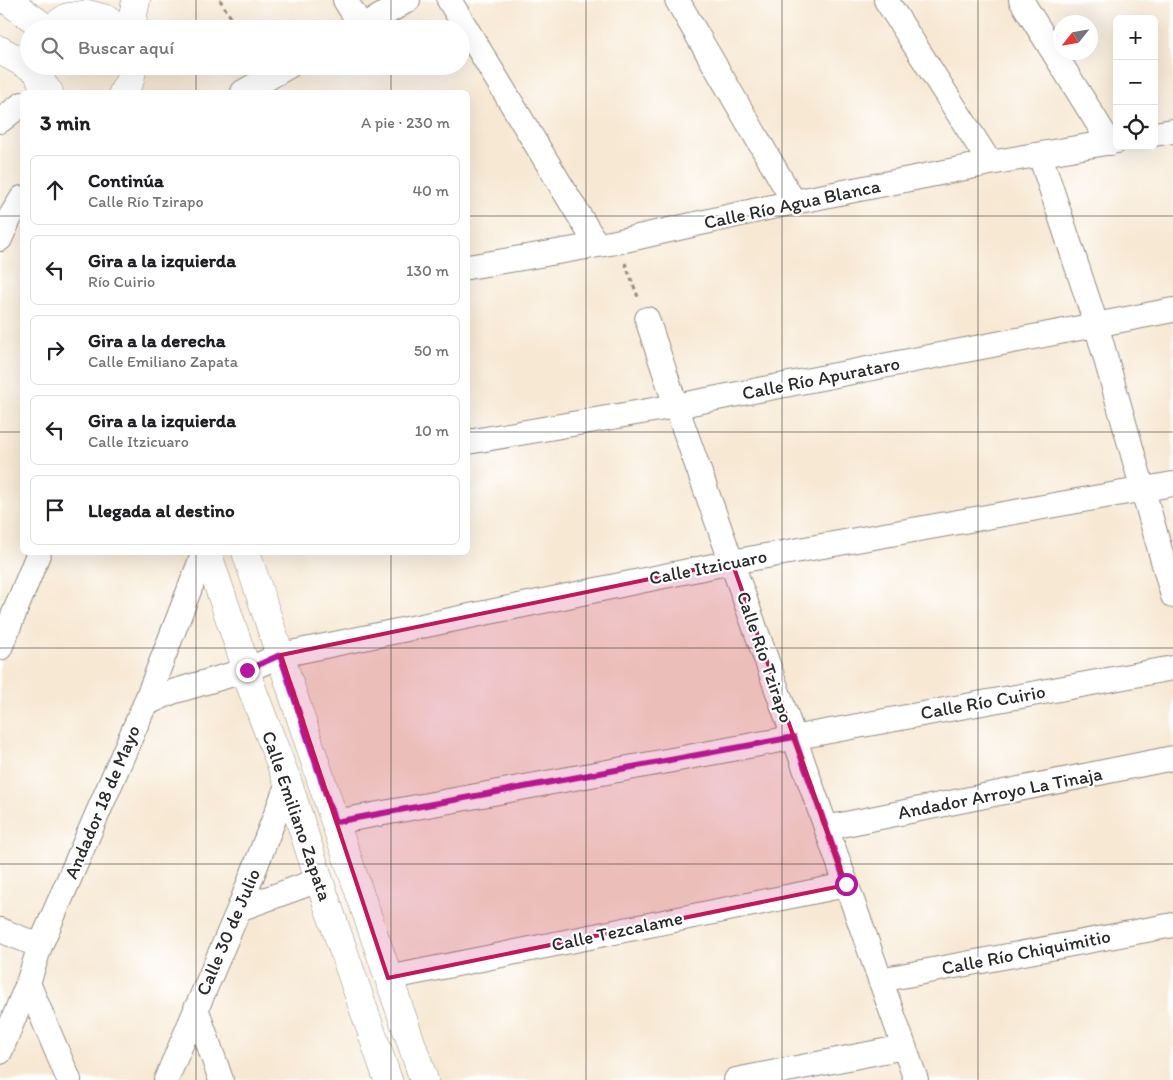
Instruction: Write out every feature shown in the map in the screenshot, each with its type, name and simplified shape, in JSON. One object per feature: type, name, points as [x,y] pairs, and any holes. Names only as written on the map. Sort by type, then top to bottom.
[{"type":"main road","points":[[7,0],[59,19],[88,14],[108,20]]},
{"type":"main road","points":[[133,20],[136,0]]},
{"type":"main road","points":[[0,50],[20,64]]},
{"type":"main road","name":"Calle Emiliano Zapata","points":[[207,555],[247,670],[250,684],[288,783],[319,880],[388,1080]]},
{"type":"main road","name":"Calle Emiliano Zapata","points":[[247,555],[335,822],[424,1080]]},
{"type":"street","points":[[345,0],[356,20]]},
{"type":"street","points":[[374,20],[408,0]]},
{"type":"street","points":[[449,0],[462,20]]},
{"type":"street","points":[[676,0],[794,202]]},
{"type":"street","points":[[886,0],[990,163]]},
{"type":"street","points":[[1022,0],[1113,140]]},
{"type":"street","points":[[470,33],[606,243]]},
{"type":"street","points":[[248,90],[279,78]]},
{"type":"street","points":[[0,121],[20,106]]},
{"type":"street","points":[[1158,133],[1173,131]]},
{"type":"street","name":"Calle Río Agua Blanca","points":[[470,267],[606,243],[794,202],[990,163],[1113,142]]},
{"type":"street","points":[[1040,155],[1096,324],[1173,596]]},
{"type":"street","points":[[0,239],[20,201]]},
{"type":"street","name":"Calle Río Apurataro","points":[[470,442],[676,406],[1173,310]]},
{"type":"street","name":"Calle Río Tzirapo","points":[[647,318],[676,406],[916,1080]]},
{"type":"street","name":"Calle Itzicuaro","points":[[145,704],[172,692],[247,670],[280,655],[732,562],[1173,484]]},
{"type":"street","points":[[0,648],[39,555]]},
{"type":"street","name":"Andador 18 de Mayo","points":[[0,1052],[40,946],[145,704],[205,555]]},
{"type":"street","name":"Calle Río Cuirio","points":[[335,822],[1173,668]]},
{"type":"street","name":"Andador Arroyo La Tinaja","points":[[826,828],[1173,758]]},
{"type":"street","name":"Calle 30 de Julio","points":[[166,1080],[239,909],[288,783]]},
{"type":"street","points":[[239,909],[319,880]]},
{"type":"street","name":"Calle Tezcalame","points":[[388,978],[846,884]]},
{"type":"street","name":"Calle Río Chiquimitio","points":[[880,980],[1173,925]]},
{"type":"street","points":[[0,930],[40,946]]},
{"type":"street","points":[[28,982],[68,1080]]},
{"type":"street","points":[[196,1008],[221,1080]]},
{"type":"street","points":[[736,1080],[904,1047]]},
{"type":"path","points":[[220,0],[232,20]]},
{"type":"path","points":[[606,243],[647,318]]},
{"type":"highlighted area","points":[[732,562],[846,885],[388,978],[281,655]]},
{"type":"route","points":[[247,670],[280,655],[335,822],[794,737],[846,884]]}]
